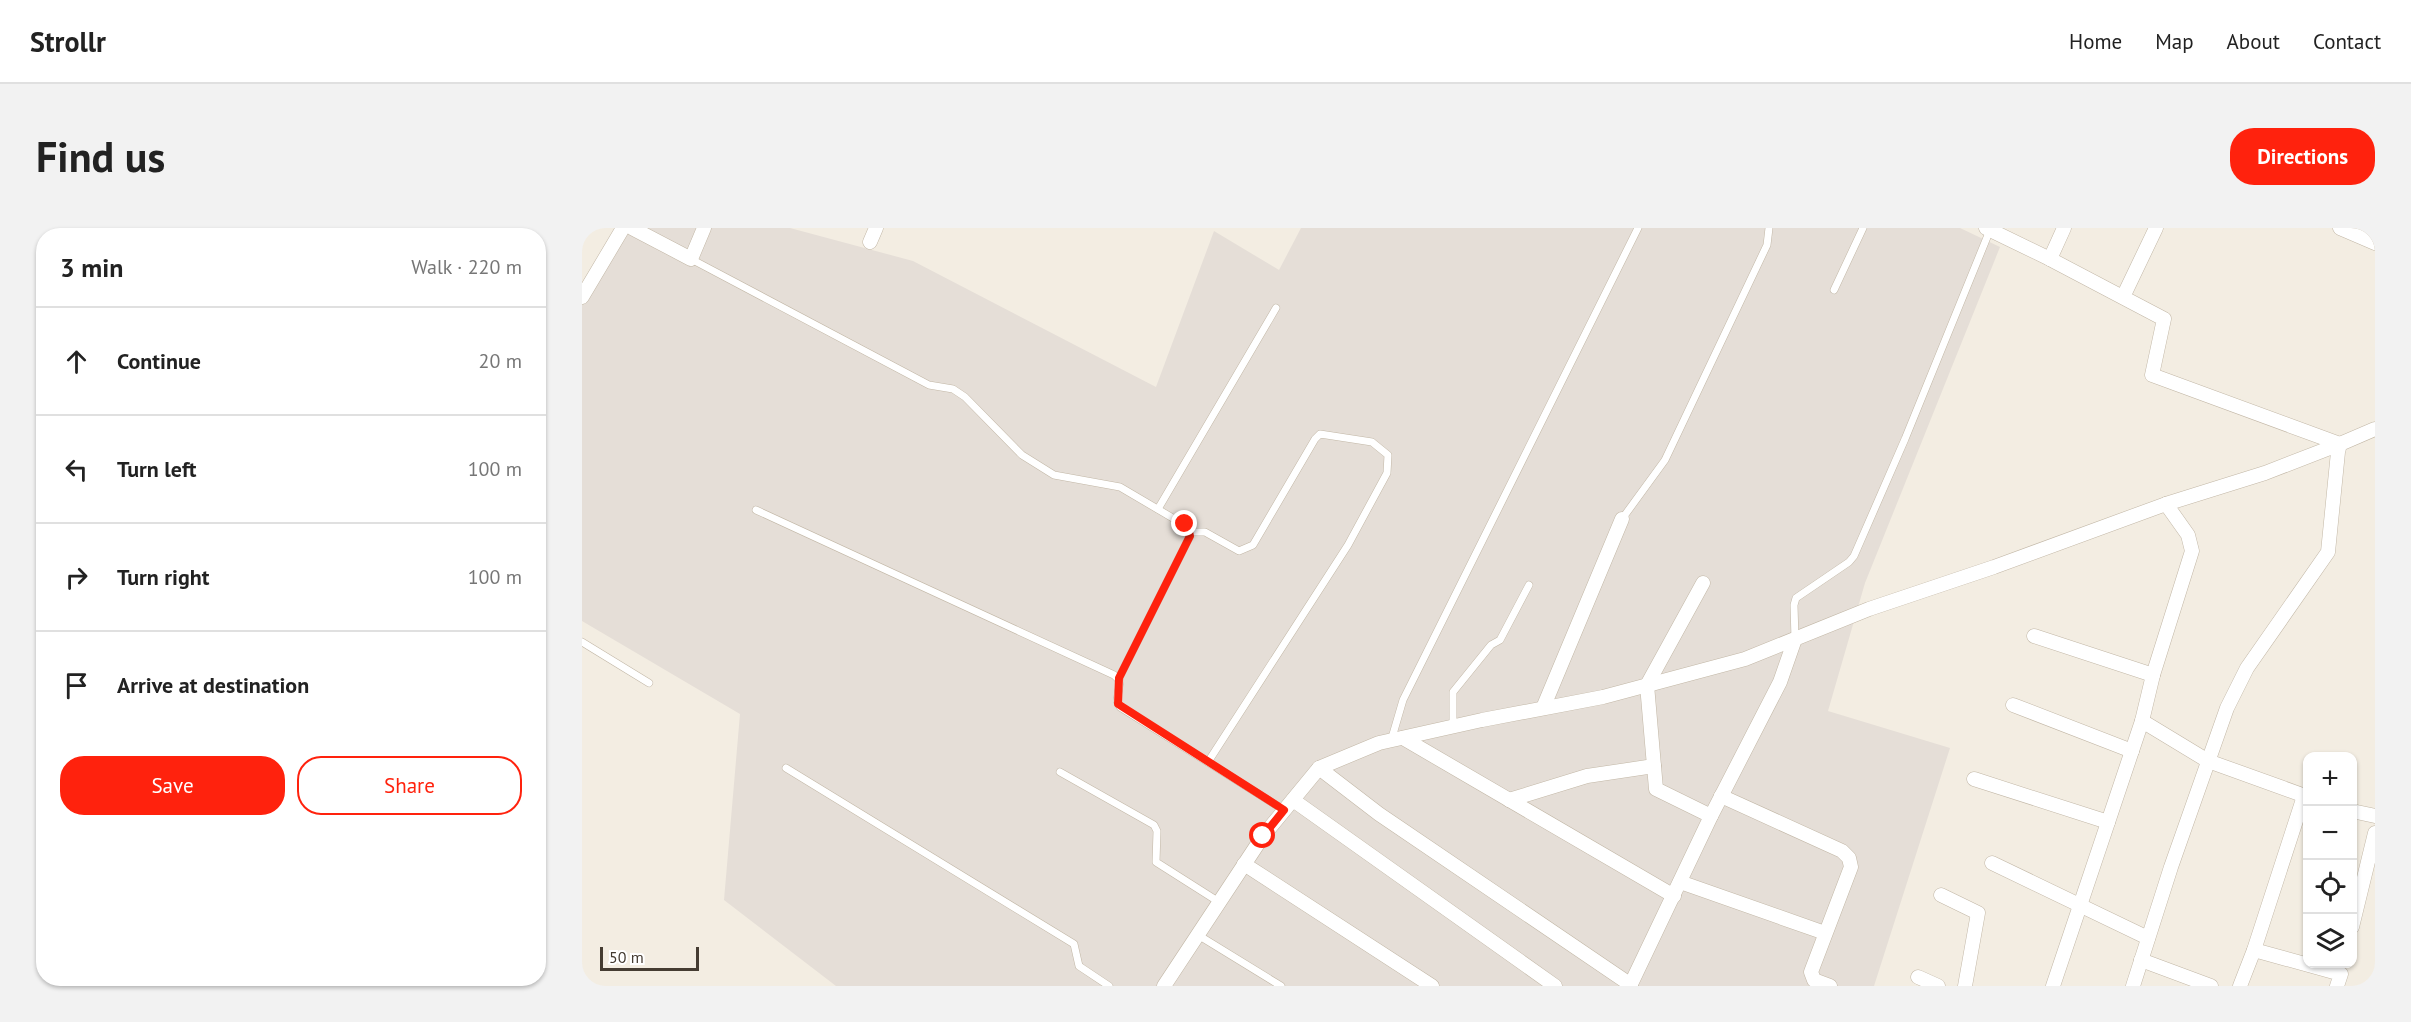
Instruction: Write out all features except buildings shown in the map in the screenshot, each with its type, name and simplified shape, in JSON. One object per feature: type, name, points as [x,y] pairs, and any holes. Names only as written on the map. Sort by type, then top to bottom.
[{"type":"street","points":[[582,297],[623,228]]},
{"type":"street","points":[[632,228],[692,258],[704,228]]},
{"type":"street","points":[[870,242],[876,228]]},
{"type":"street","points":[[2050,258],[2064,228]]},
{"type":"street","points":[[2123,297],[2156,228]]},
{"type":"street","points":[[2340,228],[2375,243]]},
{"type":"street","points":[[1988,229],[2050,258],[2164,319],[2152,375],[2340,444]]},
{"type":"street","points":[[1164,986],[1263,836],[1319,768],[1379,743],[1603,697],[1745,659],[1869,609],[1994,567],[2166,504],[2265,473],[2375,429]]},
{"type":"street","points":[[2133,986],[2227,708],[2247,668],[2328,552],[2340,444]]},
{"type":"street","points":[[2053,986],[2142,722],[2153,675],[2192,551],[2187,535],[2166,504]]},
{"type":"street","points":[[1543,708],[1622,519]]},
{"type":"street","points":[[1703,583],[1647,685],[1656,789],[1711,816]]},
{"type":"street","points":[[2034,636],[2153,675]]},
{"type":"street","points":[[1319,768],[1379,814],[1630,985],[1711,816],[1779,682],[1796,639]]},
{"type":"street","points":[[2013,705],[2132,751]]},
{"type":"street","points":[[2142,722],[2208,761],[2303,796]]},
{"type":"street","points":[[1397,739],[1509,800],[1674,896]]},
{"type":"street","points":[[1509,800],[1592,775],[1654,766]]},
{"type":"street","points":[[1974,779],[2108,822]]},
{"type":"street","points":[[1721,796],[1846,854],[1851,862],[1811,975],[1814,980],[1830,986]]},
{"type":"street","points":[[1288,805],[1555,986]]},
{"type":"street","points":[[2240,986],[2303,806]]},
{"type":"street","points":[[2357,811],[2374,812]]},
{"type":"street","points":[[2355,914],[2375,833]]},
{"type":"street","points":[[1992,863],[2148,938]]},
{"type":"street","points":[[1244,864],[1432,986]]},
{"type":"street","points":[[1680,882],[1826,933]]},
{"type":"street","points":[[1941,895],[1978,913],[1965,986]]},
{"type":"street","points":[[2254,950],[2341,974]]},
{"type":"street","points":[[2141,960],[2211,986]]},
{"type":"street","points":[[1918,977],[1938,986]]},
{"type":"lane","points":[[1397,739],[1403,700],[1638,228]]},
{"type":"lane","points":[[1622,519],[1665,460],[1767,245],[1769,228]]},
{"type":"lane","points":[[1834,290],[1863,228]]},
{"type":"lane","points":[[1796,639],[1794,605],[1796,598],[1849,562],[1854,556],[1905,439],[1988,229]]},
{"type":"lane","points":[[692,258],[929,385],[952,389],[966,397],[1022,455],[1054,475],[1120,487],[1185,524],[1190,536],[1119,678],[1117,701],[1120,707],[1208,762],[1288,805]]},
{"type":"lane","points":[[1158,509],[1276,308]]},
{"type":"lane","points":[[1190,532],[1205,532],[1239,551],[1253,545],[1320,434],[1372,442],[1388,455],[1387,473],[1348,545],[1208,762]]},
{"type":"lane","points":[[756,510],[1119,678]]},
{"type":"lane","points":[[1453,726],[1453,692],[1491,645],[1500,640],[1529,585]]},
{"type":"lane","points":[[582,642],[649,683]]},
{"type":"lane","points":[[786,768],[1074,944],[1078,966],[1109,986]]},
{"type":"lane","points":[[1060,772],[1154,825],[1157,831],[1156,862],[1220,902]]},
{"type":"lane","points":[[1198,935],[1281,986]]},
{"type":"shaded area","points":[[619,228],[790,228],[913,261],[1156,387],[1214,231],[1279,270],[1301,228],[1960,228],[2000,247],[1865,583],[1828,711],[1950,748],[1874,986],[836,986],[724,900],[740,714],[582,621],[582,305]]},
{"type":"route","points":[[1185,524],[1190,536],[1119,678],[1117,701],[1120,707],[1284,810],[1263,836]]}]
